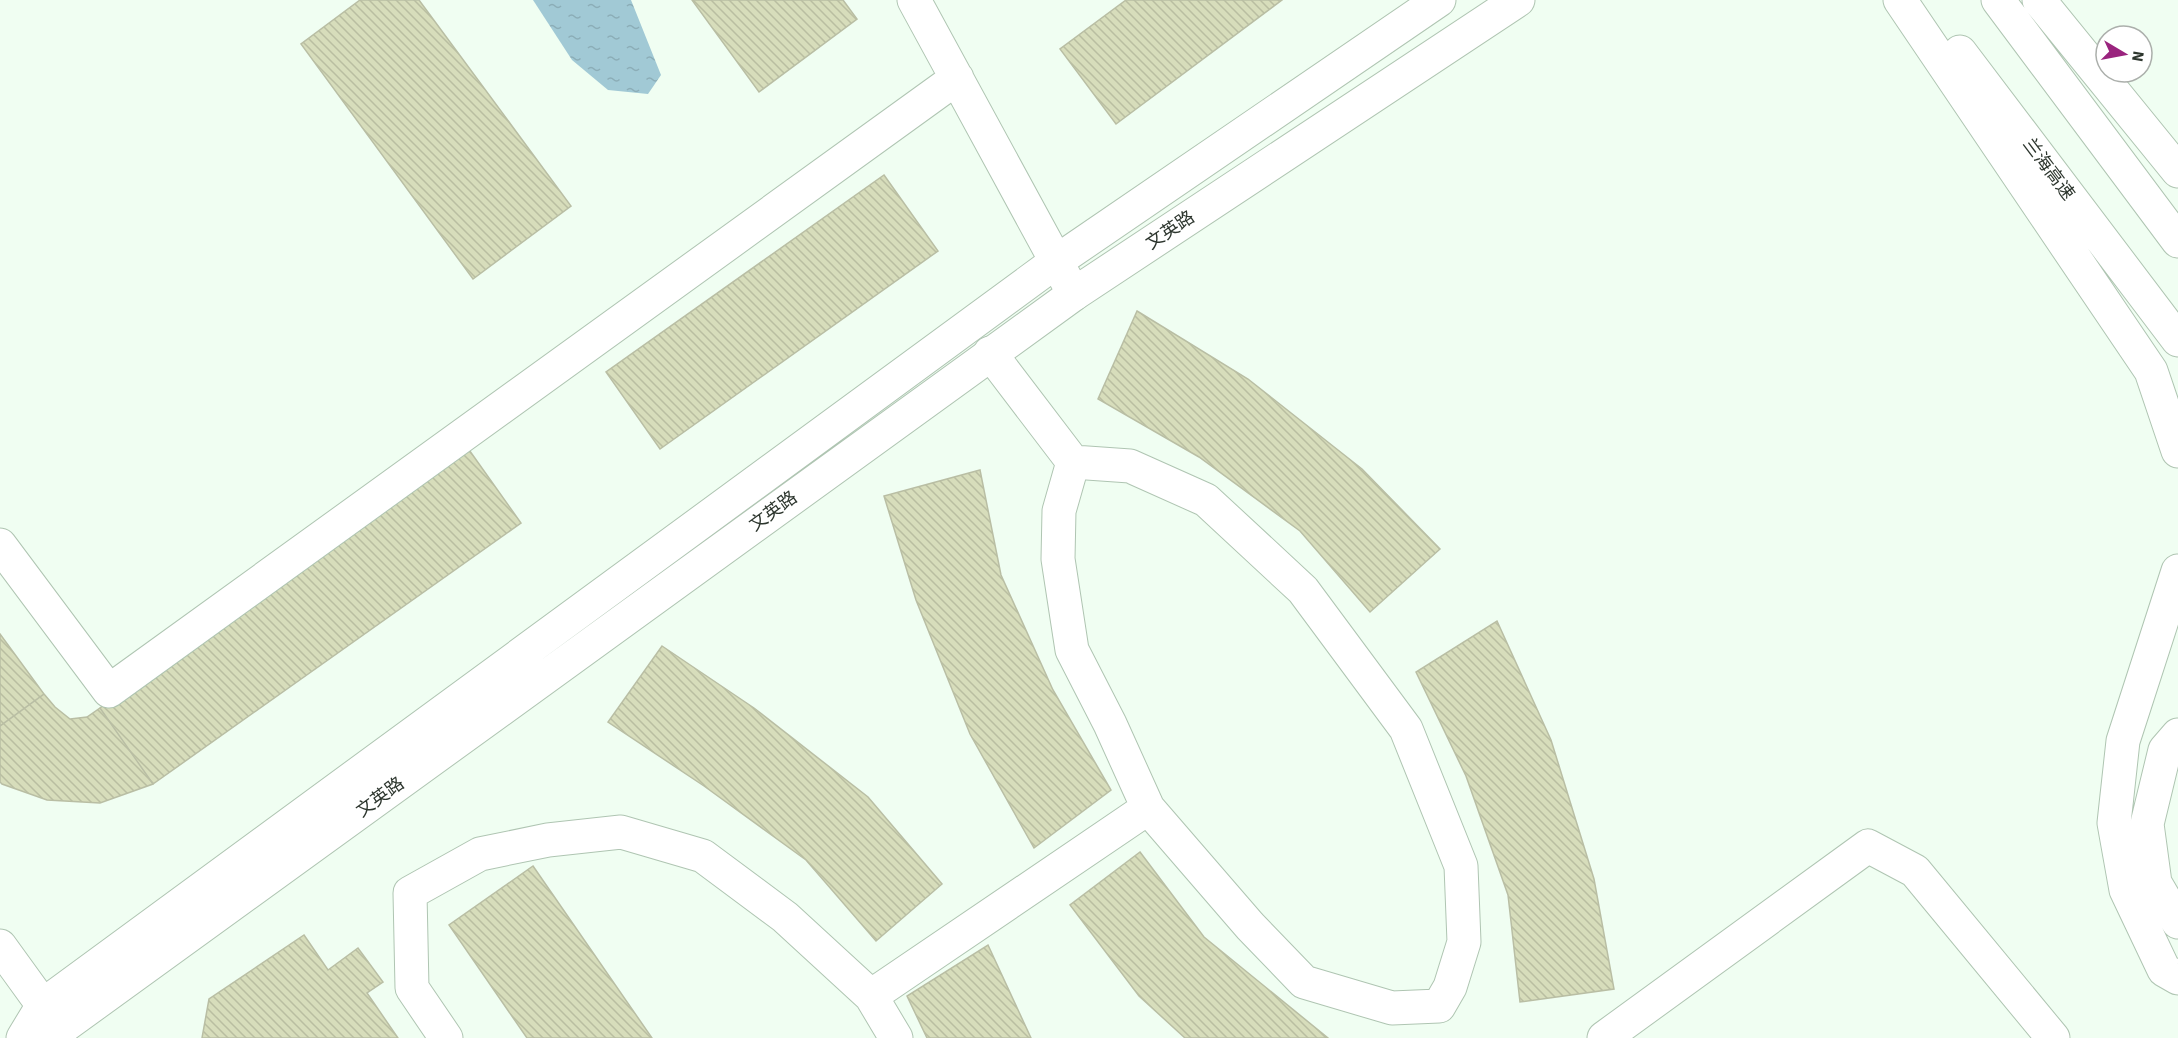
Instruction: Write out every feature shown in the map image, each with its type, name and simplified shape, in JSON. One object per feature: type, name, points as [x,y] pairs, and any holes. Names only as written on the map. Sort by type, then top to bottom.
[{"type":"main road","points":[[914,0],[1074,294]]},
{"type":"main road","name":"文英路","points":[[52,1028],[1057,261],[1439,0]]},
{"type":"main road","name":"文英路","points":[[23,1038],[52,1028],[1074,294],[1518,0]]},
{"type":"main road","points":[[1900,0],[2151,372],[2178,451]]},
{"type":"main road","name":"兰海高速","points":[[1916,0],[1970,65],[2178,339]]},
{"type":"main road","points":[[1998,0],[2178,241]]},
{"type":"main road","points":[[2039,0],[2178,171]]},
{"type":"main road","points":[[0,545],[109,691],[957,78]]},
{"type":"main road","points":[[990,353],[1073,462],[1130,466],[1206,500],[1304,590],[1406,729],[1461,866],[1464,942],[1450,987],[1439,1006],[1392,1008],[1304,982],[1250,926],[1148,808],[1110,724],[1072,650],[1058,559],[1059,511],[1073,462]]},
{"type":"main road","points":[[2173,979],[2126,890],[2114,823],[2123,741],[2178,571]]},
{"type":"main road","points":[[2178,735],[2165,750],[2146,824],[2155,883],[2178,922]]},
{"type":"main road","points":[[871,996],[1148,808]]},
{"type":"main road","points":[[446,1038],[412,988],[410,893],[480,854],[548,840],[621,832],[703,856],[786,917],[871,996],[896,1038]]},
{"type":"main road","points":[[1604,1038],[1868,846],[1915,871],[2053,1038]]},
{"type":"main road","points":[[0,946],[52,1028]]},
{"type":"main road","points":[[0,1024],[10,1038]]},
{"type":"water","points":[[533,0],[631,0],[661,75],[648,94],[608,90],[572,60]]},
{"type":"building","points":[[360,0],[419,0],[571,206],[473,279],[301,44]]},
{"type":"building","points":[[692,0],[843,0],[857,19],[759,92]]},
{"type":"building","points":[[1126,0],[1282,0],[1116,124],[1060,49]]},
{"type":"building","points":[[884,175],[938,251],[660,449],[606,372]]},
{"type":"building","points":[[1137,311],[1248,379],[1362,469],[1440,549],[1370,612],[1300,531],[1199,457],[1098,399]]},
{"type":"building","points":[[467,447],[521,523],[153,784],[100,708]]},
{"type":"building","points":[[980,470],[1001,575],[1053,690],[1111,790],[1034,848],[970,734],[916,600],[884,496]]},
{"type":"building","points":[[1497,621],[1551,740],[1594,879],[1614,989],[1520,1002],[1508,895],[1466,776],[1416,672]]},
{"type":"building","points":[[0,634],[44,694],[0,726]]},
{"type":"building","points":[[662,646],[754,708],[868,797],[942,884],[876,941],[806,860],[704,786],[608,722]]},
{"type":"building","points":[[44,694],[70,719],[87,717],[100,708],[153,784],[100,803],[47,800],[2,784],[0,782],[0,726]]},
{"type":"building","points":[[1140,852],[1204,937],[1328,1038],[1185,1038],[1139,996],[1070,905]]},
{"type":"building","points":[[533,866],[652,1038],[527,1038],[449,925]]},
{"type":"building","points":[[304,935],[328,970],[358,948],[383,982],[367,993],[398,1038],[202,1038],[209,999]]},
{"type":"building","points":[[988,945],[1031,1038],[927,1038],[907,996]]}]
